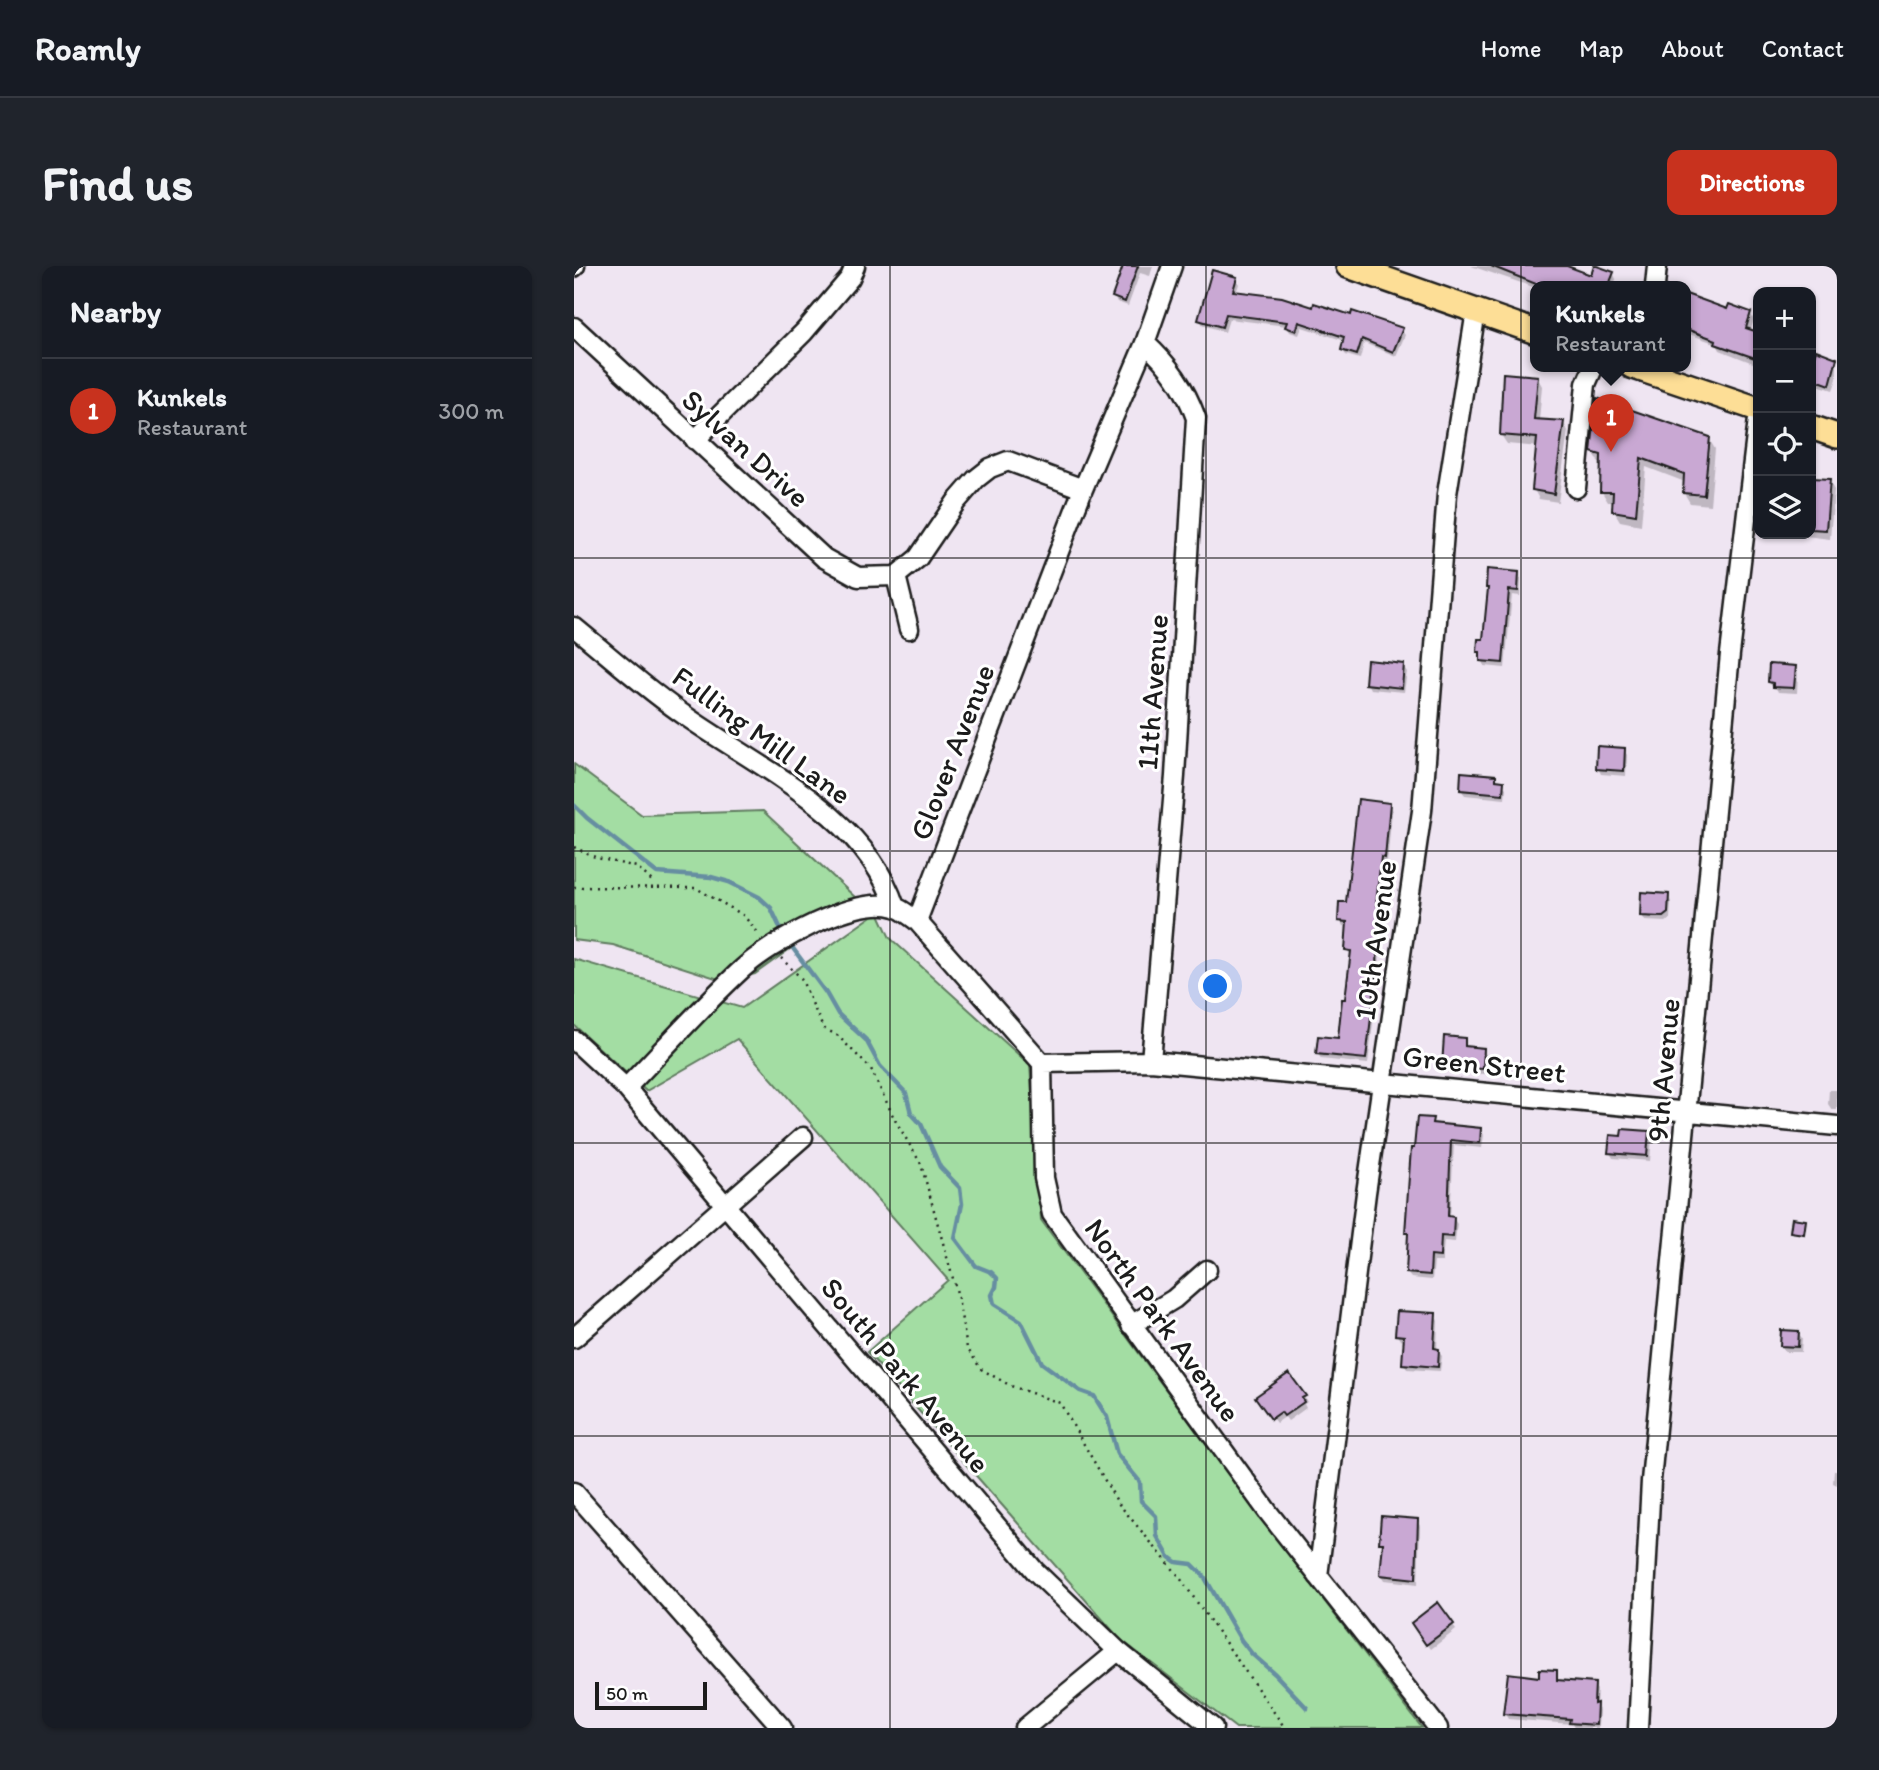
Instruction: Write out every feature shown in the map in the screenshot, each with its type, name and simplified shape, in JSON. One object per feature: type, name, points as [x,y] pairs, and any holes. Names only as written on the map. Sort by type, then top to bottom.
[{"type":"main road","points":[[1349,266],[1530,330]]},
{"type":"main road","points":[[1652,372],[1753,408]]},
{"type":"main road","points":[[1816,429],[1837,436]]},
{"type":"street","points":[[695,440],[804,332],[850,278],[855,266]]},
{"type":"street","name":"Glover Avenue","points":[[917,921],[1083,489],[1145,343],[1172,266]]},
{"type":"street","name":"10th Avenue","points":[[1318,1576],[1366,1192],[1422,811],[1447,494],[1476,311]]},
{"type":"street","name":"Sylvan Drive","points":[[574,327],[824,558],[858,577],[896,576]]},
{"type":"street","name":"11th Avenue","points":[[1145,343],[1167,364],[1188,396],[1196,418],[1175,776],[1151,1061]]},
{"type":"street","points":[[1576,488],[1586,384],[1591,372]]},
{"type":"street","points":[[909,629],[896,576],[918,558],[956,502],[990,468],[1008,461],[1083,489]]},
{"type":"street","name":"9th Avenue","points":[[1638,1728],[1651,1481],[1730,654],[1753,461]]},
{"type":"street","name":"Fulling Mill Lane","points":[[574,627],[684,716],[823,807],[858,844],[888,885],[895,907]]},
{"type":"street","points":[[626,1088],[743,968],[775,946],[829,916],[867,904],[895,907],[917,921],[1042,1063]]},
{"type":"street","name":"South Park Avenue","points":[[574,1040],[626,1088],[724,1207],[826,1322],[1035,1571],[1118,1651],[1213,1728]]},
{"type":"street","name":"Green Street","points":[[1042,1063],[1151,1061],[1837,1126]]},
{"type":"street","name":"North Park Avenue","points":[[1042,1063],[1044,1178],[1052,1214],[1268,1512],[1438,1728]]},
{"type":"street","points":[[574,1338],[803,1137]]},
{"type":"street","points":[[1131,1325],[1174,1299],[1207,1270]]},
{"type":"street","points":[[574,1492],[782,1728]]},
{"type":"street","points":[[1025,1728],[1118,1651]]},
{"type":"path","points":[[574,847],[597,858],[637,867],[654,883]]},
{"type":"path","points":[[574,887],[696,888],[743,915],[775,946],[801,978],[823,1028],[838,1035],[871,1069],[894,1118],[921,1164],[957,1293],[967,1348],[981,1368],[1011,1386],[1060,1403],[1118,1503],[1178,1575],[1285,1728]]},
{"type":"green space","points":[[574,764],[642,815],[763,811],[858,900],[755,974],[725,981],[613,945],[574,940]]},
{"type":"green space","points":[[878,912],[890,938],[1030,1065],[1041,1220],[1255,1511],[1422,1728],[1236,1728],[1120,1639],[867,1352],[948,1280],[737,1039],[646,1091],[574,1025],[574,959],[742,1008]]},
{"type":"building","points":[[1123,266],[1138,266],[1125,302],[1112,297]]},
{"type":"building","points":[[1491,266],[1567,266],[1591,275],[1594,266],[1597,266],[1614,272],[1610,281],[1530,282]]},
{"type":"building","points":[[1212,270],[1237,277],[1233,291],[1282,297],[1313,307],[1314,303],[1351,315],[1352,311],[1403,328],[1393,352],[1362,339],[1357,355],[1341,350],[1344,337],[1299,322],[1296,331],[1285,327],[1287,322],[1226,314],[1222,327],[1198,320]]},
{"type":"building","points":[[1691,296],[1727,309],[1729,304],[1751,312],[1746,328],[1753,330],[1753,357],[1715,344],[1716,340],[1691,331]]},
{"type":"building","points":[[1816,350],[1837,358],[1830,385],[1816,380]]},
{"type":"building","points":[[1503,373],[1538,376],[1534,419],[1564,421],[1554,494],[1532,490],[1537,438],[1500,435]]},
{"type":"building","points":[[1597,398],[1710,437],[1704,495],[1683,493],[1684,474],[1641,458],[1636,515],[1612,511],[1613,492],[1600,492],[1601,455],[1591,452]]},
{"type":"building","points":[[1816,478],[1830,479],[1826,530],[1816,529]]},
{"type":"building","points":[[1487,569],[1519,572],[1518,591],[1509,590],[1503,663],[1480,661],[1480,652],[1477,652],[1478,639],[1483,639]]},
{"type":"building","points":[[1367,660],[1404,664],[1402,688],[1365,684]]},
{"type":"building","points":[[1769,664],[1796,666],[1794,688],[1773,687],[1773,683],[1768,682]]},
{"type":"building","points":[[1597,746],[1625,748],[1624,771],[1596,769]]},
{"type":"building","points":[[1461,772],[1496,775],[1496,780],[1504,781],[1503,794],[1460,790]]},
{"type":"building","points":[[1358,799],[1390,803],[1385,858],[1381,857],[1376,905],[1379,905],[1377,968],[1366,1059],[1316,1054],[1318,1036],[1338,1038],[1342,999],[1345,999],[1351,951],[1345,950],[1347,922],[1338,921],[1339,902],[1346,902]]},
{"type":"building","points":[[1641,892],[1669,894],[1668,913],[1663,917],[1640,916]]},
{"type":"building","points":[[1444,1036],[1465,1038],[1465,1046],[1484,1048],[1483,1069],[1442,1066]]},
{"type":"building","points":[[1417,1117],[1433,1118],[1432,1123],[1481,1128],[1480,1143],[1451,1140],[1448,1216],[1454,1217],[1453,1237],[1441,1236],[1440,1257],[1431,1256],[1430,1275],[1406,1273],[1408,1233],[1405,1233],[1411,1148],[1414,1148]]},
{"type":"building","points":[[1622,1129],[1649,1131],[1647,1156],[1608,1153],[1610,1135],[1621,1136]]},
{"type":"building","points":[[1792,1218],[1806,1220],[1804,1234],[1790,1232]]},
{"type":"building","points":[[1397,1311],[1436,1313],[1434,1348],[1439,1349],[1438,1367],[1402,1364],[1404,1336],[1395,1335]]},
{"type":"building","points":[[1781,1330],[1799,1331],[1798,1347],[1780,1346]]},
{"type":"building","points":[[1289,1373],[1306,1396],[1302,1398],[1304,1402],[1284,1416],[1281,1412],[1271,1419],[1255,1397]]},
{"type":"building","points":[[1381,1516],[1418,1519],[1416,1579],[1380,1575],[1383,1543],[1379,1543]]},
{"type":"building","points":[[1438,1602],[1454,1624],[1426,1645],[1411,1623]]},
{"type":"building","points":[[1539,1669],[1557,1670],[1557,1680],[1595,1683],[1596,1725],[1569,1723],[1570,1719],[1503,1714],[1508,1673],[1539,1677]]},
{"type":"waterway","points":[[574,805],[657,873],[711,877],[729,882],[759,897],[771,908],[784,936]]},
{"type":"waterway","points":[[789,943],[838,1014],[866,1040],[880,1066],[906,1093],[911,1113],[921,1124],[940,1167],[960,1188],[962,1204],[955,1238],[976,1266],[991,1272],[997,1278],[992,1295],[994,1304],[1021,1321],[1042,1363],[1080,1391],[1094,1396],[1107,1417],[1117,1454],[1140,1482],[1141,1501],[1156,1516],[1157,1536],[1169,1557],[1176,1562],[1192,1564],[1204,1576],[1241,1640],[1307,1708]]},
{"type":"place","name":"Kunkels","points":[[1611,452]]}]
